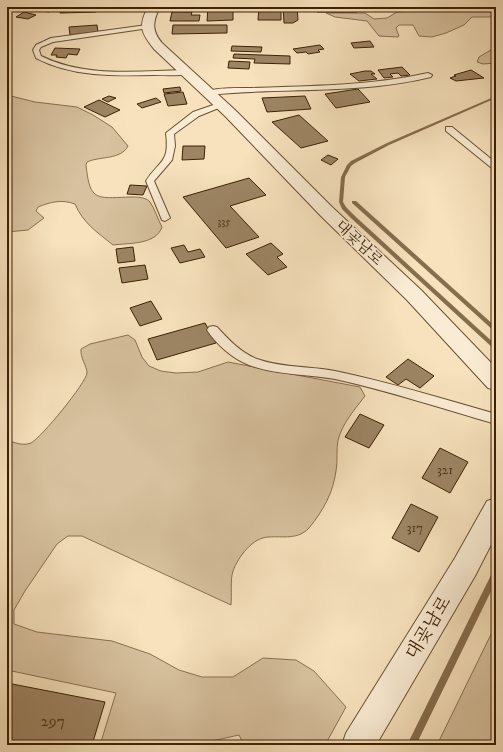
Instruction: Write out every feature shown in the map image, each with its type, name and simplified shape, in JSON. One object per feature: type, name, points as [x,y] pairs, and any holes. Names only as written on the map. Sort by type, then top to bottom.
[{"type":"street","points":[[147,27],[154,7]]},
{"type":"street","name":"대곶남로","points":[[147,27],[148,35],[158,46],[222,106],[326,211],[414,295],[496,382]]},
{"type":"street","name":"대곶남로","points":[[358,745],[465,567],[496,509]]},
{"type":"lane","points":[[147,27],[56,39],[45,42],[38,46],[36,50],[38,57],[45,62],[80,70],[186,72]]},
{"type":"lane","points":[[208,93],[236,90],[301,89],[380,85],[404,81],[428,74]]},
{"type":"lane","points":[[165,218],[150,181],[154,173],[164,167],[169,158],[171,142],[170,133],[196,114],[222,106]]},
{"type":"lane","points":[[449,129],[496,167]]},
{"type":"lane","points":[[213,330],[229,348],[253,362],[281,368],[333,374],[496,419]]},
{"type":"shaded area","points":[[445,9],[496,12],[496,17],[472,17],[464,25],[432,37],[419,36],[413,25],[399,25],[396,28],[398,37],[379,36],[367,21],[335,17],[326,13],[365,13],[374,19],[387,18],[397,12]]},
{"type":"shaded area","points":[[496,47],[496,63],[483,64],[477,62],[479,57]]},
{"type":"shaded area","points":[[7,95],[35,102],[77,107],[112,127],[128,146],[120,154],[115,156],[87,162],[87,175],[91,189],[98,196],[112,198],[138,197],[150,202],[162,227],[159,233],[148,240],[141,242],[113,245],[86,222],[75,204],[61,201],[38,207],[36,211],[44,218],[28,230],[7,232]]},
{"type":"shaded area","points":[[128,335],[135,340],[142,357],[149,366],[161,371],[176,373],[198,372],[228,362],[360,387],[365,396],[342,428],[337,444],[335,479],[330,494],[319,515],[305,532],[290,537],[269,537],[257,540],[242,554],[233,571],[231,605],[82,536],[68,536],[57,544],[25,591],[14,610],[14,624],[37,632],[112,641],[150,654],[179,670],[202,677],[233,677],[263,658],[296,660],[314,671],[346,707],[325,745],[244,745],[239,735],[194,745],[100,745],[116,693],[7,670],[7,440],[22,444],[31,443],[44,431],[62,410],[85,379],[87,373],[81,349],[90,344]]},
{"type":"shaded area","points":[[496,624],[496,745],[437,745]]},
{"type":"building","points":[[36,7],[58,7],[49,12],[33,9]]},
{"type":"building","points":[[62,7],[97,7],[96,12],[60,13]]},
{"type":"building","points":[[208,7],[233,7],[233,20],[207,21]]},
{"type":"building","points":[[259,7],[281,7],[281,20],[258,20]]},
{"type":"building","points":[[283,7],[297,7],[298,20],[293,23],[284,23]]},
{"type":"building","points":[[316,7],[356,7],[357,12],[317,12]]},
{"type":"building","points":[[377,7],[444,7],[380,11]]},
{"type":"building","points":[[24,12],[36,15],[28,19],[16,17]]},
{"type":"building","points":[[172,12],[192,12],[191,15],[200,15],[199,21],[170,21]]},
{"type":"building","points":[[97,25],[98,32],[70,35],[69,27]]},
{"type":"building","points":[[173,25],[227,25],[227,33],[172,34]]},
{"type":"building","points":[[370,41],[374,47],[354,48],[351,43]]},
{"type":"building","points":[[320,45],[324,49],[318,50],[320,52],[308,54],[306,52],[297,53],[293,49]]},
{"type":"building","points":[[232,46],[262,47],[261,52],[231,51]]},
{"type":"building","points":[[55,48],[80,49],[77,55],[68,54],[66,58],[51,55]]},
{"type":"building","points":[[234,54],[290,56],[290,64],[254,63],[255,59],[233,58]]},
{"type":"building","points":[[229,61],[250,62],[249,69],[228,68]]},
{"type":"building","points":[[402,67],[410,75],[401,76],[398,73],[390,74],[393,77],[384,78],[378,70]]},
{"type":"building","points":[[471,70],[484,78],[456,81],[450,78],[456,76],[454,75]]},
{"type":"building","points":[[371,71],[375,74],[371,74],[377,79],[359,81],[350,74]]},
{"type":"building","points":[[180,87],[181,91],[164,93],[163,89]]},
{"type":"building","points":[[358,89],[370,102],[336,108],[325,94]]},
{"type":"building","points":[[183,92],[187,104],[168,106],[164,94]]},
{"type":"building","points":[[109,96],[116,98],[108,102],[102,99]]},
{"type":"building","points":[[305,96],[311,109],[267,112],[262,98]]},
{"type":"building","points":[[156,98],[161,102],[142,108],[137,104]]},
{"type":"building","points":[[99,100],[120,110],[105,117],[84,107]]},
{"type":"building","points":[[299,115],[328,141],[301,148],[272,122]]},
{"type":"building","points":[[183,146],[205,146],[204,159],[182,160]]},
{"type":"building","points":[[328,155],[338,159],[331,165],[321,160]]},
{"type":"building","points":[[249,178],[266,195],[230,206],[259,237],[226,248],[183,197]]},
{"type":"building","points":[[130,185],[147,186],[143,195],[127,194]]},
{"type":"building","points":[[271,243],[283,254],[277,257],[287,267],[268,275],[246,254]]},
{"type":"building","points":[[184,245],[188,252],[200,249],[205,257],[180,263],[171,248]]},
{"type":"building","points":[[133,247],[135,261],[118,263],[116,249]]},
{"type":"building","points":[[145,265],[148,279],[122,283],[119,268]]},
{"type":"building","points":[[151,301],[162,319],[140,326],[130,308]]},
{"type":"building","points":[[205,323],[216,343],[157,360],[148,339]]},
{"type":"building","points":[[408,359],[434,376],[420,388],[406,379],[398,385],[386,377]]},
{"type":"building","points":[[360,414],[384,425],[369,448],[345,437]]},
{"type":"building","points":[[440,448],[468,462],[450,493],[422,478]]},
{"type":"building","points":[[411,504],[438,517],[419,552],[392,538]]},
{"type":"building","points":[[7,683],[105,702],[92,745],[27,745],[7,741]]},
{"type":"waterway","points":[[496,97],[388,144],[353,162],[349,165],[343,177],[341,202],[344,208],[354,218],[496,348]]},
{"type":"waterway","points":[[354,202],[496,330]]},
{"type":"waterway","points":[[411,745],[496,573]]}]
